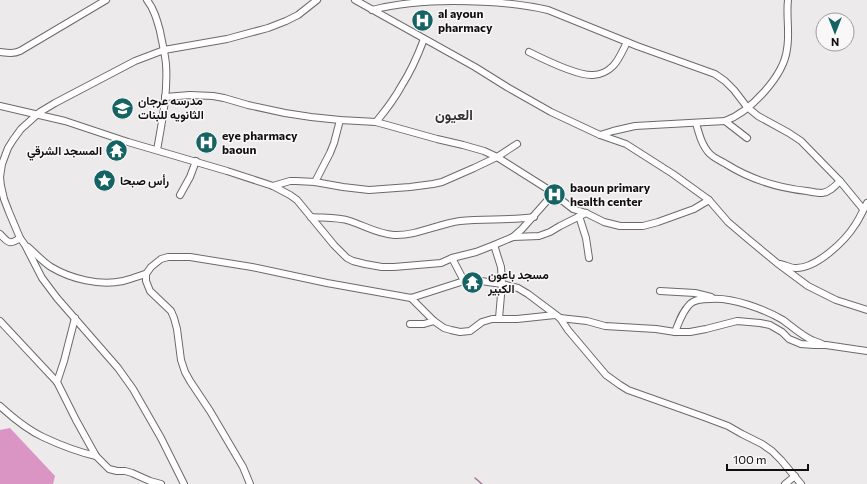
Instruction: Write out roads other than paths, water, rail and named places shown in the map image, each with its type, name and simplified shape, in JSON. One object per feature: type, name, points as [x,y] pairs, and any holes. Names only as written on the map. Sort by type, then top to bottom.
[{"type":"street","points":[[0,52],[14,53],[20,51],[106,0]]},
{"type":"street","points":[[147,0],[152,7],[164,50],[166,78],[165,98],[157,150]]},
{"type":"street","points":[[184,484],[161,438],[133,389],[118,368],[46,285],[20,238],[8,212],[1,186],[1,171],[5,154],[12,140],[37,114],[135,61],[164,50],[227,39],[268,28],[298,15],[316,0]]},
{"type":"street","points":[[354,0],[550,112],[600,135],[626,144],[673,174],[709,200],[728,222],[753,244],[808,286],[836,300],[867,310]]},
{"type":"street","points":[[600,135],[635,126],[725,121],[747,107],[766,90],[784,62],[788,45],[788,0]]},
{"type":"street","points":[[372,10],[395,4],[412,2],[466,1],[512,3],[548,10],[627,42],[715,74],[725,81],[747,107],[758,116],[801,141],[865,206],[849,233],[819,260],[795,268],[777,263]]},
{"type":"street","points":[[376,122],[403,84],[416,60],[424,39]]},
{"type":"street","points":[[529,52],[565,68],[592,75],[599,74],[612,67],[627,42]]},
{"type":"street","points":[[165,98],[190,95],[213,96],[266,110],[311,117],[376,122],[463,145],[484,151],[497,157],[546,188],[573,209],[586,213],[604,222],[620,226],[643,226],[658,222],[694,209],[709,200]]},
{"type":"street","points":[[0,106],[65,121],[128,142],[196,161],[273,186],[297,200],[340,252],[347,258],[353,261],[382,267],[422,266],[441,263],[452,258],[494,246],[513,237],[534,217],[553,194]]},
{"type":"street","points":[[315,182],[330,153],[340,120]]},
{"type":"street","points":[[725,121],[746,138]]},
{"type":"street","points":[[696,123],[703,144],[714,158],[735,170],[759,180],[795,190],[822,193],[830,190],[840,182]]},
{"type":"street","points":[[273,186],[290,181],[305,180],[369,190],[390,189],[442,182],[497,157],[517,144]]},
{"type":"street","points":[[180,195],[190,177],[196,161]]},
{"type":"street","points":[[513,237],[539,236],[550,232],[586,213]]},
{"type":"street","points":[[579,216],[586,238],[589,258]]},
{"type":"street","points":[[311,218],[340,219],[385,234],[403,235],[460,221],[520,219],[534,217]]},
{"type":"street","points":[[0,234],[6,242],[10,243],[20,238]]},
{"type":"street","points":[[25,245],[52,268],[92,282],[122,281],[146,274]]},
{"type":"street","points":[[494,246],[501,267],[502,284],[499,318]]},
{"type":"street","points":[[250,484],[243,467],[185,372],[181,360],[177,329],[171,311],[150,291],[146,281],[146,274],[151,267],[161,259],[168,257],[190,257],[252,267],[327,283],[411,298],[464,281],[481,281],[518,288],[558,316],[606,375],[620,385],[628,390],[704,416],[728,426],[762,444],[772,451],[801,484]]},
{"type":"street","points":[[452,258],[464,281]]},
{"type":"street","points":[[660,291],[694,293],[736,302],[767,312],[810,339],[826,345]]},
{"type":"street","points":[[411,298],[434,321],[444,328],[467,332],[492,318],[558,316],[588,321],[605,326],[649,328],[676,332],[690,332],[737,321],[770,325],[782,332],[789,339],[801,344],[826,345],[867,351]]},
{"type":"street","points":[[676,332],[685,310],[690,304],[694,301],[716,298]]},
{"type":"street","points":[[57,382],[75,318]]},
{"type":"street","points":[[0,321],[57,382],[96,456],[109,469],[132,473],[161,484]]},
{"type":"street","points":[[410,324],[424,324],[434,321]]},
{"type":"street","points":[[0,406],[31,430],[44,437],[96,456]]},
{"type":"street","points":[[785,484],[795,476]]},
{"type":"waterway","points":[[475,478],[482,484]]},
{"type":"place","name":"al ayoun pharmacy","points":[[422,21]]},
{"type":"place","name":"مدرسه عرجان الثانويه للبنات","points":[[122,108]]},
{"type":"place","name":"eye pharmacy baoun","points":[[206,143]]},
{"type":"place","name":"المسجد الشرقي","points":[[117,151]]},
{"type":"place","name":"رأس صبحا","points":[[104,181]]},
{"type":"place","name":"baoun primary health center","points":[[554,195]]},
{"type":"place","name":"مسجد باعون الكبير","points":[[473,282]]},
{"type":"district","name":"العيون","points":[[454,115]]}]
